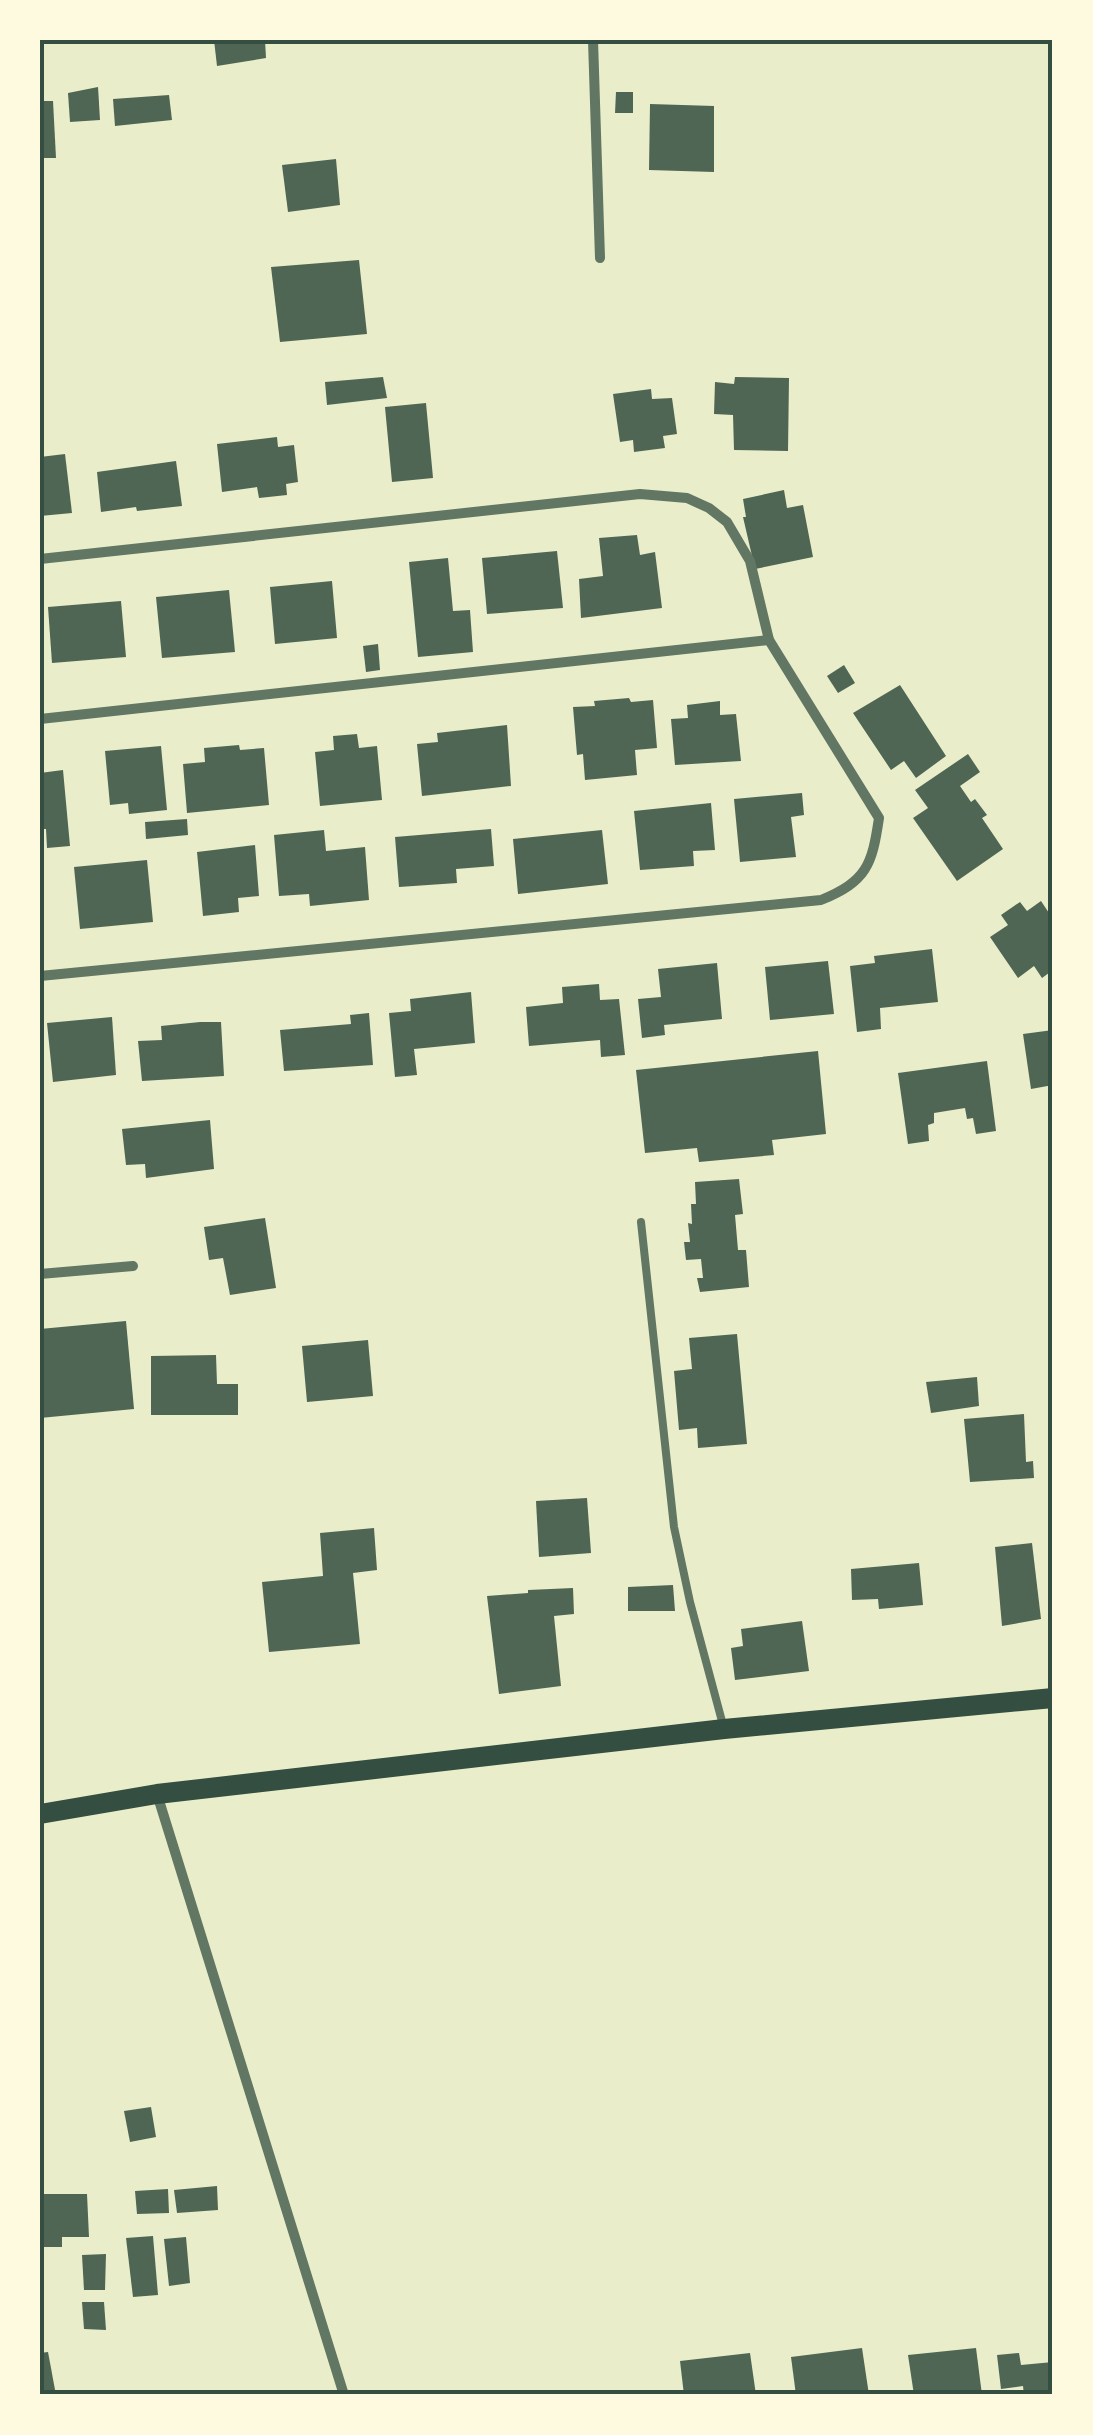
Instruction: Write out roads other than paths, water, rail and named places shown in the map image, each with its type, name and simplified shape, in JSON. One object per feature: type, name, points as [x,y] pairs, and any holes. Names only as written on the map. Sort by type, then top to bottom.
[{"type":"main road","points":[[40,1814],[157,1794],[724,1729],[1053,1698]]},
{"type":"street","points":[[594,40],[600,258]]},
{"type":"street","points":[[40,558],[640,494],[687,498],[727,522],[750,561],[769,640],[878,818],[874,850],[863,874],[846,889],[822,900],[40,976]]},
{"type":"street","points":[[40,718],[769,640]]},
{"type":"street","points":[[40,1274],[133,1266]]},
{"type":"street","points":[[157,1794],[344,2395]]},
{"type":"lane","points":[[641,1222],[674,1526],[724,1729]]}]
